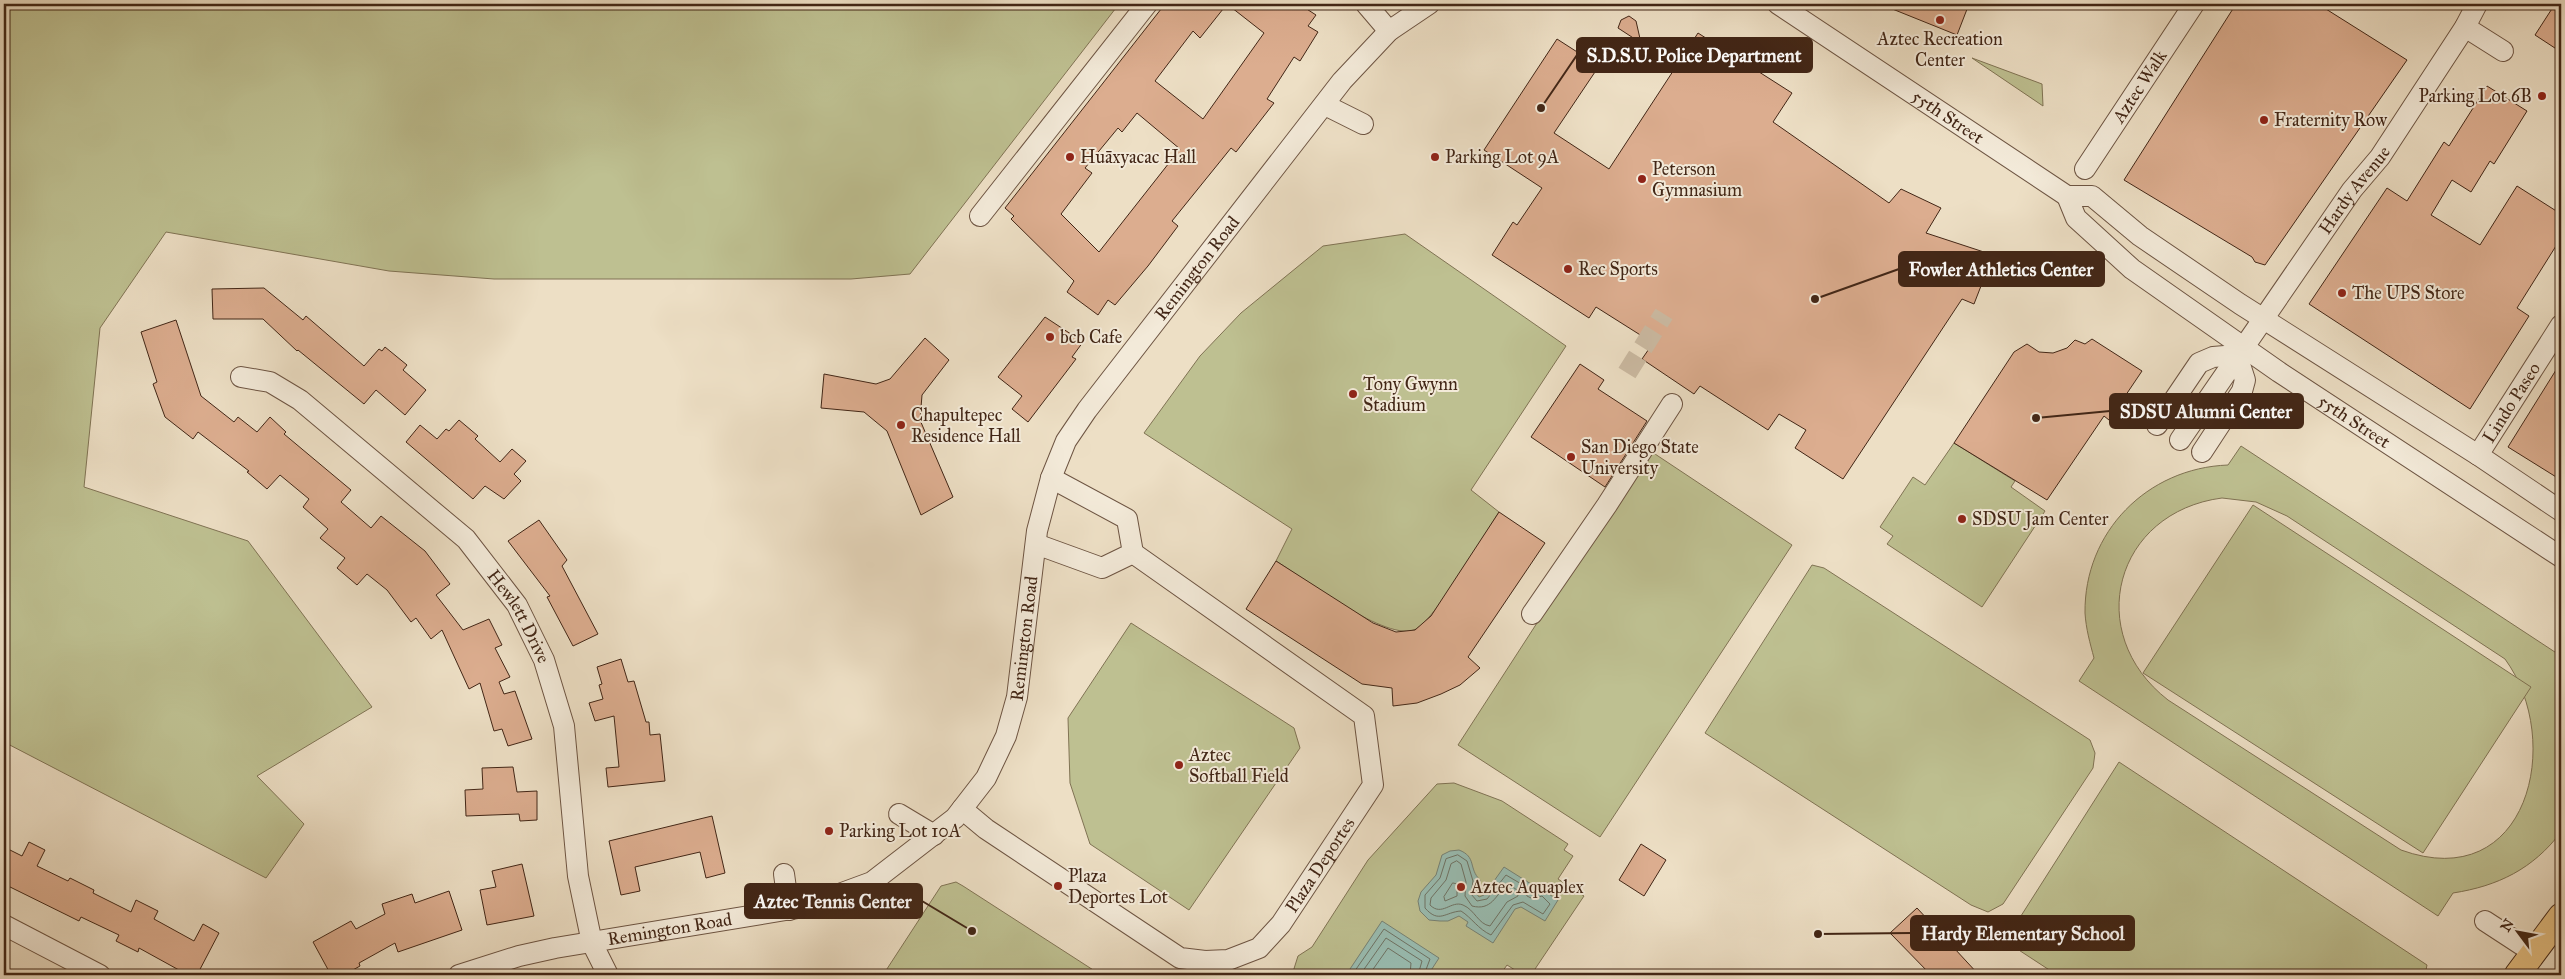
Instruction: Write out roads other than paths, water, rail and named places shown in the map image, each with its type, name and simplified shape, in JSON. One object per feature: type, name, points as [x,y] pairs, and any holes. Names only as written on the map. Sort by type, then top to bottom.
[{"type":"main road","points":[[2517,975],[2561,916]]},
{"type":"street","points":[[980,216],[1148,4]]},
{"type":"street","points":[[1366,4],[1389,31],[1429,4]]},
{"type":"street","name":"55th Street","points":[[1778,4],[2067,196],[2092,196],[2140,236],[2262,319],[2478,455],[2561,511]]},
{"type":"street","name":"Aztec Walk","points":[[2085,169],[2194,4]]},
{"type":"street","name":"Hardy Avenue","points":[[2180,440],[2352,190],[2380,157],[2465,27],[2477,4]]},
{"type":"street","points":[[2465,27],[2503,51]]},
{"type":"street","name":"Remington Road","points":[[459,975],[519,956],[804,907],[872,882],[955,818],[986,778],[1006,736],[1015,705],[1036,544],[1051,478],[1067,439],[1087,410],[1342,82],[1389,31]]},
{"type":"street","points":[[1325,105],[1363,124]]},
{"type":"street","name":"55th Street","points":[[2067,196],[2076,218],[2132,269],[2240,352],[2561,557]]},
{"type":"street","name":"Lindo Paseo","points":[[2478,455],[2561,325]]},
{"type":"street","points":[[2158,425],[2199,363],[2213,357],[2240,352],[2245,380],[2242,391],[2202,452]]},
{"type":"street","name":"Hewlett Drive","points":[[241,376],[270,382],[300,400],[466,539],[517,605],[544,660],[564,726],[578,876],[592,943],[608,975]]},
{"type":"street","points":[[1532,614],[1607,505],[1672,404]]},
{"type":"street","points":[[1036,544],[1102,568],[1133,553],[1127,519],[1051,478]]},
{"type":"street","name":"Plaza Deportes","points":[[962,809],[986,829],[1180,958],[1205,961],[1228,960],[1259,948],[1281,924],[1372,785],[1364,716],[1133,553]]},
{"type":"street","points":[[899,814],[934,835]]},
{"type":"street","points":[[784,874],[790,910]]},
{"type":"street","points":[[2485,921],[2534,953]]},
{"type":"street","points":[[4,924],[100,975]]},
{"type":"water","points":[[1459,850],[1468,856],[1476,876],[1480,880],[1476,893],[1479,897],[1484,895],[1504,867],[1531,884],[1529,888],[1532,894],[1541,889],[1558,900],[1545,921],[1521,907],[1515,909],[1493,943],[1466,926],[1468,922],[1459,916],[1448,921],[1429,920],[1420,911],[1418,901],[1421,892],[1436,875],[1442,855],[1450,851]]},
{"type":"water","points":[[1382,921],[1439,958],[1428,975],[1346,975]]},
{"type":"tunnel","points":[[1627,373],[1664,314]]},
{"type":"place","name":"Aztec Recreation Center","points":[[1940,20]]},
{"type":"place","name":"Parking Lot 6B","points":[[2542,96]]},
{"type":"place","name":"S.D.S.U. Police Department","points":[[1541,108]]},
{"type":"place","name":"Fraternity Row","points":[[2264,120]]},
{"type":"place","name":"Huāxyacac Hall","points":[[1070,157]]},
{"type":"place","name":"Parking Lot 9A","points":[[1435,157]]},
{"type":"place","name":"Peterson Gymnasium","points":[[1642,179]]},
{"type":"place","name":"Rec Sports","points":[[1568,269]]},
{"type":"place","name":"The UPS Store","points":[[2342,293]]},
{"type":"place","name":"Fowler Athletics Center","points":[[1815,299]]},
{"type":"place","name":"bcb Cafe","points":[[1050,337]]},
{"type":"place","name":"Tony Gwynn Stadium","points":[[1353,394]]},
{"type":"place","name":"SDSU Alumni Center","points":[[2036,418]]},
{"type":"place","name":"Chapultepec Residence Hall","points":[[901,425]]},
{"type":"place","name":"San Diego State University","points":[[1571,457]]},
{"type":"place","name":"SDSU Jam Center","points":[[1962,519]]},
{"type":"place","name":"Aztec Softball Field","points":[[1179,765]]},
{"type":"place","name":"Parking Lot 10A","points":[[829,831]]},
{"type":"place","name":"Plaza Deportes Lot","points":[[1058,886]]},
{"type":"place","name":"Aztec Aquaplex","points":[[1461,887]]},
{"type":"place","name":"Aztec Tennis Center","points":[[972,931]]},
{"type":"place","name":"Hardy Elementary School","points":[[1818,934]]}]
